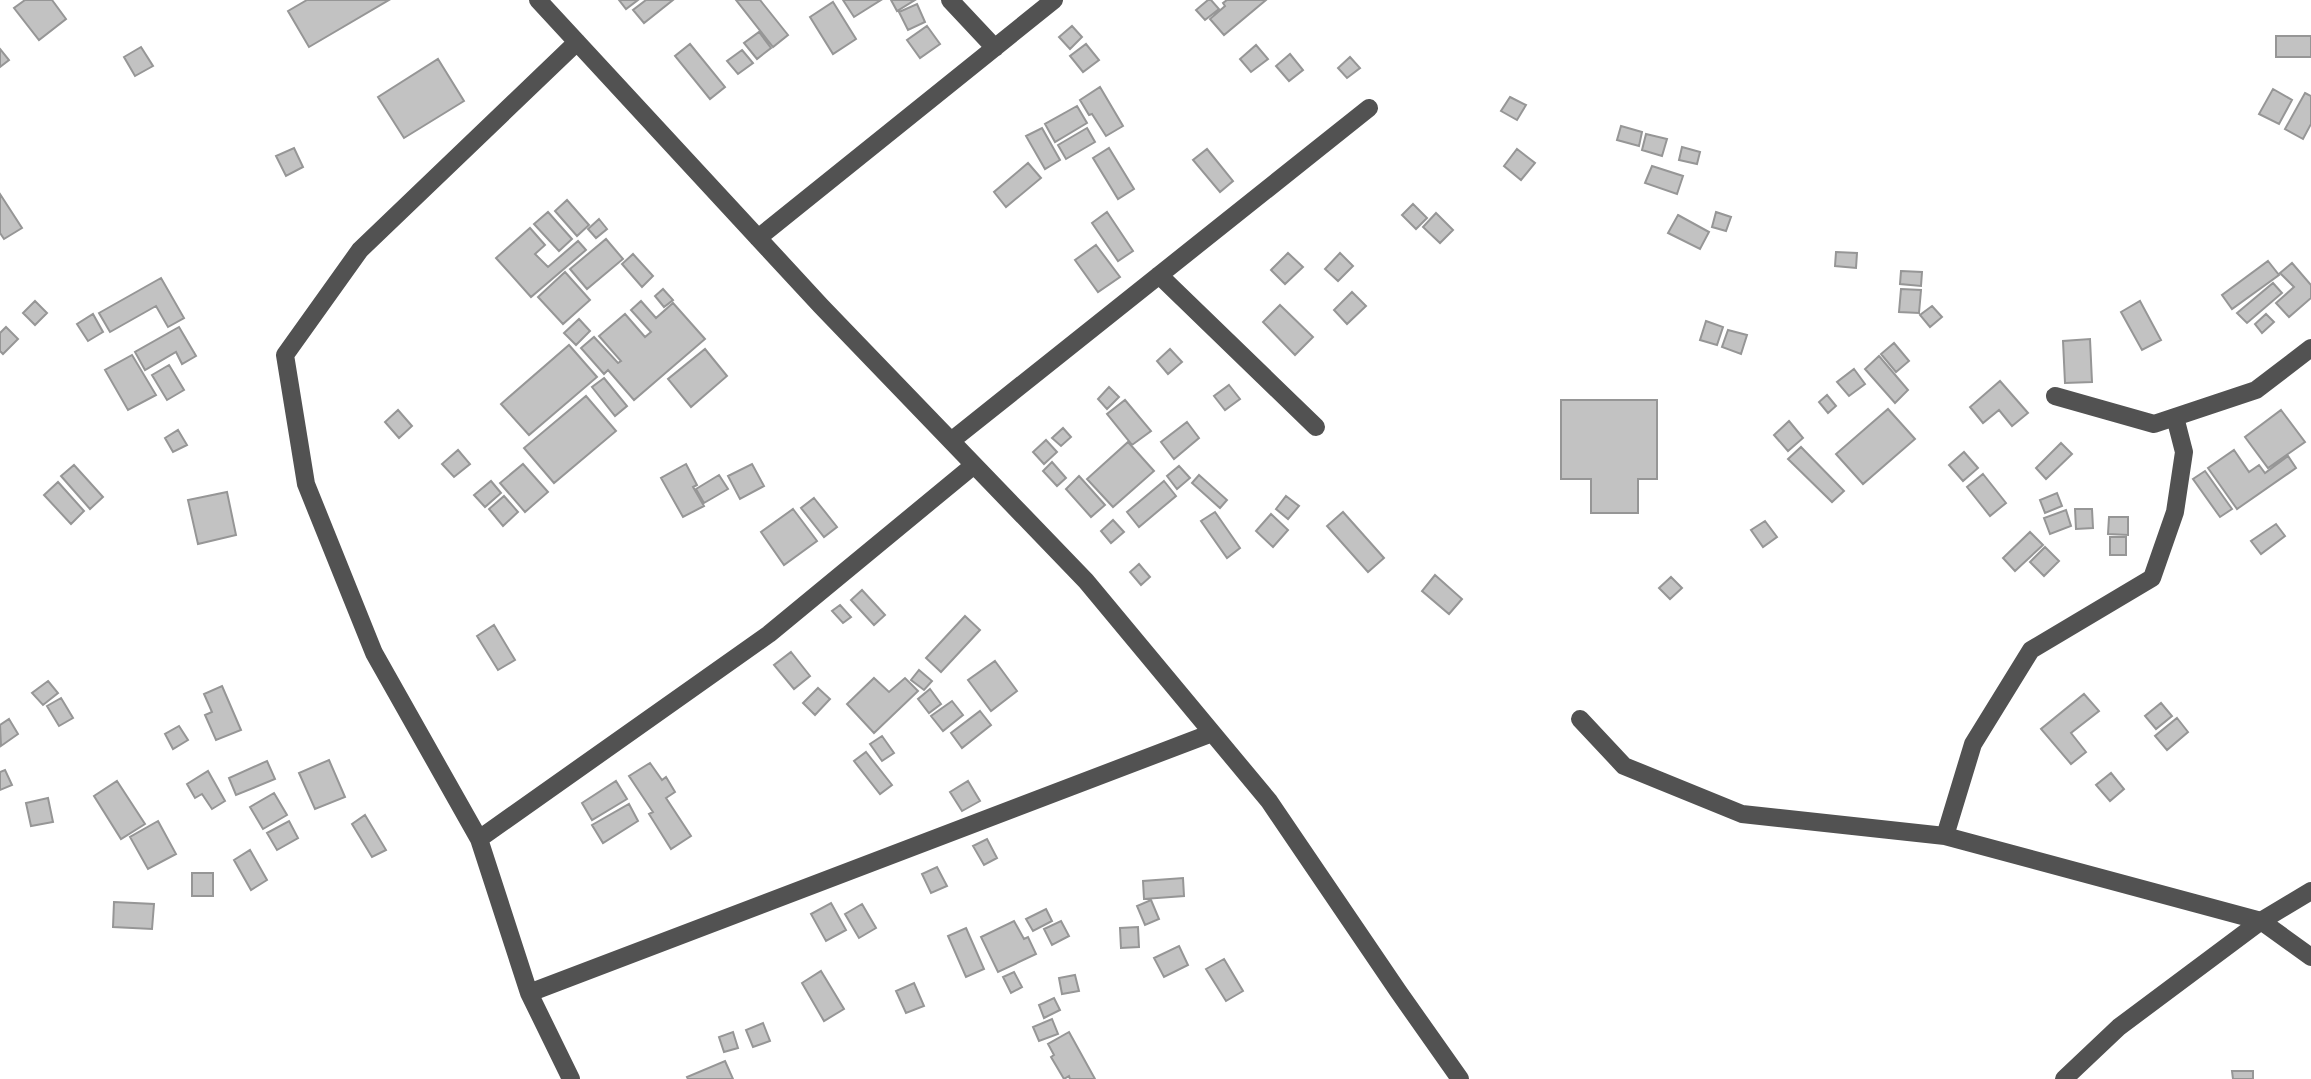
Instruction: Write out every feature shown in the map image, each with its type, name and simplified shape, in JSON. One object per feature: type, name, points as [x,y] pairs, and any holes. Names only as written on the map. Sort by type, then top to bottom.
[{"type":"street","points":[[538,0],[758,238],[1086,581],[1269,801],[1460,1079]]},
{"type":"street","points":[[950,0],[995,48]]},
{"type":"street","points":[[758,238],[1054,0]]},
{"type":"street","points":[[571,1079],[528,993],[479,839],[368,640],[306,484],[285,355],[360,250],[577,42]]},
{"type":"street","points":[[951,441],[1369,108]]},
{"type":"street","points":[[1160,275],[1316,427]]},
{"type":"street","points":[[2055,396],[2154,424],[2256,390],[2311,348]]},
{"type":"street","points":[[1945,836],[1973,744],[2031,650],[2152,578],[2175,512],[2184,452],[2175,417]]},
{"type":"street","points":[[479,839],[769,634],[974,465]]},
{"type":"street","points":[[1580,719],[1624,766],[1742,814],[1945,836],[2261,921],[2311,957]]},
{"type":"street","points":[[528,993],[1212,733]]},
{"type":"street","points":[[2064,1079],[2119,1027],[2261,921],[2311,891]]},
{"type":"building","points":[[25,0],[52,0],[66,19],[39,40],[14,8]]},
{"type":"building","points":[[307,0],[389,0],[309,47],[288,11]]},
{"type":"building","points":[[619,0],[638,0],[626,9]]},
{"type":"building","points":[[646,0],[673,0],[644,23],[633,10]]},
{"type":"building","points":[[736,0],[760,0],[788,35],[773,47]]},
{"type":"building","points":[[843,0],[881,0],[854,17]]},
{"type":"building","points":[[891,0],[915,0],[897,11]]},
{"type":"building","points":[[1208,0],[1219,9],[1205,20],[1196,10]]},
{"type":"building","points":[[1227,0],[1266,0],[1224,35],[1210,19],[1225,6],[1223,3]]},
{"type":"building","points":[[833,2],[856,39],[833,54],[810,17]]},
{"type":"building","points":[[917,4],[925,22],[908,30],[899,12]]},
{"type":"building","points":[[927,26],[940,44],[920,58],[907,40]]},
{"type":"building","points":[[1072,26],[1082,37],[1070,49],[1059,37]]},
{"type":"building","points":[[759,32],[771,48],[757,59],[744,43]]},
{"type":"building","points":[[2276,36],[2311,36],[2311,57],[2276,57]]},
{"type":"building","points":[[690,44],[725,87],[710,99],[675,56]]},
{"type":"building","points":[[1086,44],[1099,60],[1083,72],[1070,56]]},
{"type":"building","points":[[1256,45],[1268,59],[1251,72],[1240,59]]},
{"type":"building","points":[[141,47],[153,66],[135,76],[124,57]]},
{"type":"building","points":[[0,49],[9,60],[0,67]]},
{"type":"building","points":[[742,50],[753,63],[738,74],[727,61]]},
{"type":"building","points":[[1290,54],[1303,70],[1289,81],[1276,66]]},
{"type":"building","points":[[1350,57],[1360,68],[1347,78],[1338,68]]},
{"type":"building","points":[[438,59],[464,101],[404,138],[378,97]]},
{"type":"building","points":[[1100,87],[1123,126],[1106,136],[1080,100]]},
{"type":"building","points":[[2273,89],[2292,100],[2279,124],[2259,114]]},
{"type":"building","points":[[2305,93],[2311,96],[2311,124],[2303,139],[2285,129]]},
{"type":"building","points":[[1510,97],[1526,105],[1517,120],[1501,111]]},
{"type":"building","points":[[1077,106],[1087,123],[1055,142],[1045,124]]},
{"type":"building","points":[[1621,126],[1642,132],[1639,146],[1617,140]]},
{"type":"building","points":[[1042,128],[1060,160],[1045,169],[1026,136]]},
{"type":"building","points":[[1087,128],[1095,142],[1066,159],[1058,145]]},
{"type":"building","points":[[1646,134],[1667,139],[1662,156],[1642,150]]},
{"type":"building","points":[[1682,147],[1700,152],[1697,164],[1679,160]]},
{"type":"building","points":[[294,148],[303,167],[286,176],[276,156]]},
{"type":"building","points":[[1109,148],[1134,189],[1118,199],[1093,158]]},
{"type":"building","points":[[1207,149],[1233,181],[1220,192],[1193,160]]},
{"type":"building","points":[[1517,149],[1535,163],[1521,180],[1504,166]]},
{"type":"building","points":[[1028,163],[1041,178],[1006,207],[994,192]]},
{"type":"building","points":[[1652,166],[1683,176],[1677,194],[1645,183]]},
{"type":"building","points":[[0,194],[22,228],[4,239],[0,233]]},
{"type":"building","points":[[567,200],[589,225],[577,236],[555,211]]},
{"type":"building","points":[[1413,204],[1427,218],[1416,229],[1402,215]]},
{"type":"building","points":[[548,212],[572,239],[559,251],[534,224]]},
{"type":"building","points":[[1107,212],[1133,251],[1118,261],[1092,223]]},
{"type":"building","points":[[1716,212],[1731,217],[1726,231],[1712,227]]},
{"type":"building","points":[[1436,213],[1453,230],[1440,243],[1423,227]]},
{"type":"building","points":[[1678,215],[1709,232],[1700,249],[1668,233]]},
{"type":"building","points":[[599,219],[607,229],[596,238],[588,229]]},
{"type":"building","points":[[530,228],[545,245],[535,254],[548,267],[578,241],[586,250],[531,297],[496,258]]},
{"type":"building","points":[[606,239],[623,259],[587,289],[570,269]]},
{"type":"building","points":[[1096,245],[1120,277],[1098,292],[1075,260]]},
{"type":"building","points":[[1836,252],[1857,253],[1856,268],[1835,266]]},
{"type":"building","points":[[1288,253],[1303,267],[1285,284],[1271,270]]},
{"type":"building","points":[[1340,253],[1353,266],[1338,281],[1325,269]]},
{"type":"building","points":[[633,254],[653,276],[642,287],[622,264]]},
{"type":"building","points":[[2268,261],[2279,275],[2232,309],[2222,295]]},
{"type":"building","points":[[2292,263],[2311,285],[2311,298],[2289,317],[2276,303],[2294,287],[2280,273]]},
{"type":"building","points":[[1901,271],[1922,272],[1921,286],[1900,284]]},
{"type":"building","points":[[565,272],[590,300],[563,324],[538,297]]},
{"type":"building","points":[[161,278],[184,318],[168,327],[156,306],[110,332],[99,313]]},
{"type":"building","points":[[2273,283],[2282,293],[2247,323],[2237,313]]},
{"type":"building","points":[[663,289],[673,300],[664,307],[655,296]]},
{"type":"building","points":[[1901,289],[1921,290],[1919,313],[1899,312]]},
{"type":"building","points":[[1352,292],[1366,306],[1347,324],[1334,310]]},
{"type":"building","points":[[35,301],[47,313],[35,325],[23,313]]},
{"type":"building","points":[[641,301],[656,318],[673,303],[705,339],[634,400],[608,370],[604,374],[581,348],[594,337],[618,363],[621,361],[599,336],[625,314],[645,337],[651,332],[631,310]]},
{"type":"building","points":[[2140,301],[2161,340],[2142,350],[2121,312]]},
{"type":"building","points":[[1280,305],[1313,337],[1295,355],[1263,322]]},
{"type":"building","points":[[1932,306],[1942,317],[1930,327],[1920,315]]},
{"type":"building","points":[[93,314],[103,332],[88,341],[77,324]]},
{"type":"building","points":[[2266,314],[2274,322],[2262,333],[2255,324]]},
{"type":"building","points":[[579,319],[590,331],[576,345],[564,333]]},
{"type":"building","points":[[1706,321],[1723,327],[1717,345],[1700,340]]},
{"type":"building","points":[[6,327],[18,339],[3,354],[0,351],[0,333]]},
{"type":"building","points":[[179,327],[196,356],[182,364],[176,352],[145,370],[135,352]]},
{"type":"building","points":[[1728,330],[1747,335],[1741,354],[1722,347]]},
{"type":"building","points":[[2090,339],[2092,382],[2065,383],[2063,341]]},
{"type":"building","points":[[1894,343],[1909,361],[1896,372],[1881,354]]},
{"type":"building","points":[[569,345],[597,377],[529,435],[501,404]]},
{"type":"building","points":[[705,349],[727,376],[691,407],[668,379]]},
{"type":"building","points":[[1170,349],[1182,362],[1168,374],[1157,361]]},
{"type":"building","points":[[132,355],[156,395],[128,410],[105,370]]},
{"type":"building","points":[[1879,356],[1908,390],[1895,403],[1865,369]]},
{"type":"building","points":[[169,365],[184,390],[167,400],[152,375]]},
{"type":"building","points":[[1854,369],[1865,384],[1849,396],[1837,382]]},
{"type":"building","points":[[604,378],[627,406],[615,416],[592,387]]},
{"type":"building","points":[[2000,381],[2028,413],[2012,426],[1999,410],[1983,423],[1970,407]]},
{"type":"building","points":[[1229,385],[1240,399],[1225,410],[1214,396]]},
{"type":"building","points":[[1109,387],[1119,397],[1107,409],[1098,399]]},
{"type":"building","points":[[1827,395],[1836,406],[1828,413],[1819,402]]},
{"type":"building","points":[[586,396],[616,431],[554,483],[524,448]]},
{"type":"building","points":[[1125,400],[1151,431],[1132,445],[1107,414]]},
{"type":"building","points":[[1561,400],[1657,400],[1657,479],[1638,479],[1638,513],[1591,513],[1591,479],[1561,479]]},
{"type":"building","points":[[1888,409],[1915,439],[1863,484],[1836,454]]},
{"type":"building","points":[[398,410],[412,426],[399,438],[385,422]]},
{"type":"building","points":[[2281,410],[2305,442],[2268,468],[2245,437]]},
{"type":"building","points":[[1789,421],[1803,438],[1788,451],[1774,435]]},
{"type":"building","points":[[1187,422],[1199,438],[1174,459],[1161,442]]},
{"type":"building","points":[[1063,428],[1071,437],[1061,446],[1052,438]]},
{"type":"building","points":[[178,430],[187,445],[173,452],[165,438]]},
{"type":"building","points":[[1046,440],[1057,452],[1044,464],[1033,452]]},
{"type":"building","points":[[1128,442],[1154,471],[1113,507],[1087,479]]},
{"type":"building","points":[[2061,443],[2072,454],[2046,479],[2036,468]]},
{"type":"building","points":[[1801,447],[1844,491],[1832,502],[1788,459]]},
{"type":"building","points":[[458,450],[470,464],[454,477],[442,464]]},
{"type":"building","points":[[2234,450],[2249,472],[2259,465],[2265,473],[2288,456],[2296,468],[2237,509],[2208,468]]},
{"type":"building","points":[[1964,452],[1978,468],[1963,481],[1949,465]]},
{"type":"building","points":[[1052,462],[1066,478],[1057,486],[1043,471]]},
{"type":"building","points":[[523,464],[548,492],[525,512],[500,483]]},
{"type":"building","points":[[686,464],[697,485],[693,487],[704,506],[683,517],[661,478]]},
{"type":"building","points":[[752,464],[764,486],[740,499],[728,476]]},
{"type":"building","points":[[74,465],[103,497],[90,509],[61,476]]},
{"type":"building","points":[[1179,466],[1190,478],[1177,489],[1167,476]]},
{"type":"building","points":[[2205,471],[2232,509],[2220,517],[2193,479]]},
{"type":"building","points":[[1983,474],[2006,503],[1990,516],[1967,487]]},
{"type":"building","points":[[719,475],[728,489],[704,503],[696,489]]},
{"type":"building","points":[[1199,475],[1227,500],[1220,508],[1192,483]]},
{"type":"building","points":[[1079,476],[1105,505],[1091,517],[1066,489]]},
{"type":"building","points":[[491,481],[501,493],[485,507],[474,495]]},
{"type":"building","points":[[1164,481],[1176,496],[1139,527],[1127,512]]},
{"type":"building","points":[[58,482],[84,511],[71,524],[44,495]]},
{"type":"building","points":[[227,492],[236,535],[198,544],[188,500]]},
{"type":"building","points":[[2057,493],[2062,506],[2045,513],[2040,500]]},
{"type":"building","points":[[504,496],[518,512],[503,526],[489,509]]},
{"type":"building","points":[[1286,496],[1299,506],[1288,519],[1276,509]]},
{"type":"building","points":[[814,498],[837,527],[824,537],[801,508]]},
{"type":"building","points":[[793,509],[817,541],[784,565],[761,532]]},
{"type":"building","points":[[2075,509],[2092,509],[2093,528],[2076,529]]},
{"type":"building","points":[[2066,510],[2071,526],[2050,534],[2044,518]]},
{"type":"building","points":[[1215,512],[1240,548],[1227,558],[1201,521]]},
{"type":"building","points":[[1343,512],[1384,558],[1368,572],[1327,526]]},
{"type":"building","points":[[1271,514],[1288,530],[1273,547],[1256,531]]},
{"type":"building","points":[[2109,517],[2128,517],[2128,535],[2108,534]]},
{"type":"building","points":[[1113,520],[1124,532],[1111,543],[1101,531]]},
{"type":"building","points":[[1765,521],[1777,537],[1763,547],[1751,530]]},
{"type":"building","points":[[2276,524],[2285,536],[2261,554],[2251,541]]},
{"type":"building","points":[[2030,532],[2043,545],[2015,571],[2003,558]]},
{"type":"building","points":[[2110,537],[2126,537],[2126,555],[2110,555]]},
{"type":"building","points":[[2045,547],[2059,561],[2044,576],[2030,562]]},
{"type":"building","points":[[1139,564],[1150,577],[1141,585],[1130,572]]},
{"type":"building","points":[[1435,575],[1462,599],[1449,614],[1422,591]]},
{"type":"building","points":[[1671,577],[1682,588],[1670,599],[1659,588]]},
{"type":"building","points":[[862,590],[885,615],[874,625],[851,600]]},
{"type":"building","points":[[840,605],[851,617],[843,623],[832,611]]},
{"type":"building","points":[[965,616],[980,630],[941,672],[926,658]]},
{"type":"building","points":[[494,625],[515,660],[498,670],[477,636]]},
{"type":"building","points":[[791,652],[810,676],[794,689],[774,665]]},
{"type":"building","points":[[995,661],[1017,691],[991,711],[968,680]]},
{"type":"building","points":[[919,670],[932,681],[924,690],[911,680]]},
{"type":"building","points":[[874,678],[889,692],[905,678],[918,691],[874,733],[847,704]]},
{"type":"building","points":[[48,681],[58,693],[43,705],[32,693]]},
{"type":"building","points":[[222,686],[241,730],[216,740],[205,715],[212,712],[204,694]]},
{"type":"building","points":[[818,688],[830,699],[815,715],[803,703]]},
{"type":"building","points":[[930,689],[941,704],[929,713],[918,699]]},
{"type":"building","points":[[2084,694],[2099,711],[2071,733],[2086,752],[2071,764],[2041,729]]},
{"type":"building","points":[[61,698],[73,718],[59,726],[47,706]]},
{"type":"building","points":[[952,701],[963,715],[943,731],[931,716]]},
{"type":"building","points":[[2161,703],[2172,716],[2156,729],[2145,716]]},
{"type":"building","points":[[980,711],[991,725],[962,748],[951,733]]},
{"type":"building","points":[[2177,718],[2188,732],[2167,750],[2155,736]]},
{"type":"building","points":[[9,719],[18,734],[1,746],[0,725]]},
{"type":"building","points":[[179,726],[188,740],[173,749],[165,734]]},
{"type":"building","points":[[882,736],[894,753],[882,761],[870,744]]},
{"type":"building","points":[[866,752],[892,785],[880,794],[854,761]]},
{"type":"building","points":[[329,760],[345,797],[315,809],[299,773]]},
{"type":"building","points":[[267,761],[275,779],[236,795],[229,778]]},
{"type":"building","points":[[650,763],[662,780],[666,777],[675,792],[666,798],[691,836],[671,849],[649,814],[653,812],[629,776]]},
{"type":"building","points":[[5,770],[12,785],[0,790],[0,772]]},
{"type":"building","points":[[208,771],[225,801],[212,809],[202,794],[195,798],[187,784]]},
{"type":"building","points":[[2111,773],[2124,789],[2110,801],[2096,785]]},
{"type":"building","points":[[117,781],[145,824],[121,839],[94,796]]},
{"type":"building","points":[[616,781],[627,799],[592,820],[582,803]]},
{"type":"building","points":[[968,781],[980,801],[962,811],[950,792]]},
{"type":"building","points":[[274,793],[287,815],[263,829],[250,807]]},
{"type":"building","points":[[48,798],[53,822],[31,826],[26,803]]},
{"type":"building","points":[[629,804],[638,821],[603,843],[592,825]]},
{"type":"building","points":[[365,815],[386,850],[372,857],[352,824]]},
{"type":"building","points":[[158,821],[176,854],[148,869],[130,837]]},
{"type":"building","points":[[289,821],[298,838],[277,850],[267,833]]},
{"type":"building","points":[[987,839],[997,858],[984,865],[973,846]]},
{"type":"building","points":[[250,850],[267,880],[251,890],[234,860]]},
{"type":"building","points":[[937,867],[947,886],[931,893],[922,874]]},
{"type":"building","points":[[192,873],[213,873],[213,896],[192,896]]},
{"type":"building","points":[[1183,878],[1184,896],[1144,899],[1143,881]]},
{"type":"building","points":[[1151,900],[1159,919],[1145,925],[1137,906]]},
{"type":"building","points":[[114,902],[154,904],[152,929],[113,927]]},
{"type":"building","points":[[831,903],[846,930],[826,941],[811,914]]},
{"type":"building","points":[[862,904],[876,928],[859,938],[845,914]]},
{"type":"building","points":[[1046,909],[1052,921],[1033,931],[1026,919]]},
{"type":"building","points":[[1014,921],[1024,939],[1028,937],[1036,954],[998,972],[981,937]]},
{"type":"building","points":[[1061,921],[1069,936],[1052,945],[1044,929]]},
{"type":"building","points":[[1138,927],[1139,947],[1121,948],[1120,928]]},
{"type":"building","points":[[966,928],[984,969],[966,977],[948,936]]},
{"type":"building","points":[[1179,946],[1188,965],[1164,977],[1154,958]]},
{"type":"building","points":[[1224,959],[1243,991],[1226,1001],[1206,969]]},
{"type":"building","points":[[821,971],[844,1009],[824,1021],[802,983]]},
{"type":"building","points":[[1014,972],[1022,987],[1011,993],[1003,977]]},
{"type":"building","points":[[1075,975],[1079,991],[1062,994],[1059,978]]},
{"type":"building","points":[[914,983],[924,1006],[906,1013],[896,991]]},
{"type":"building","points":[[1054,998],[1060,1010],[1044,1018],[1039,1005]]},
{"type":"building","points":[[1052,1019],[1058,1034],[1039,1041],[1033,1027]]},
{"type":"building","points":[[763,1023],[770,1041],[753,1047],[746,1030]]},
{"type":"building","points":[[733,1032],[738,1048],[724,1052],[719,1037]]},
{"type":"building","points":[[1069,1032],[1095,1079],[1070,1079],[1069,1076],[1064,1079],[1051,1057],[1054,1055],[1048,1044]]},
{"type":"building","points":[[725,1061],[733,1079],[687,1077]]},
{"type":"building","points":[[2232,1071],[2253,1071],[2253,1079],[2233,1079]]}]
